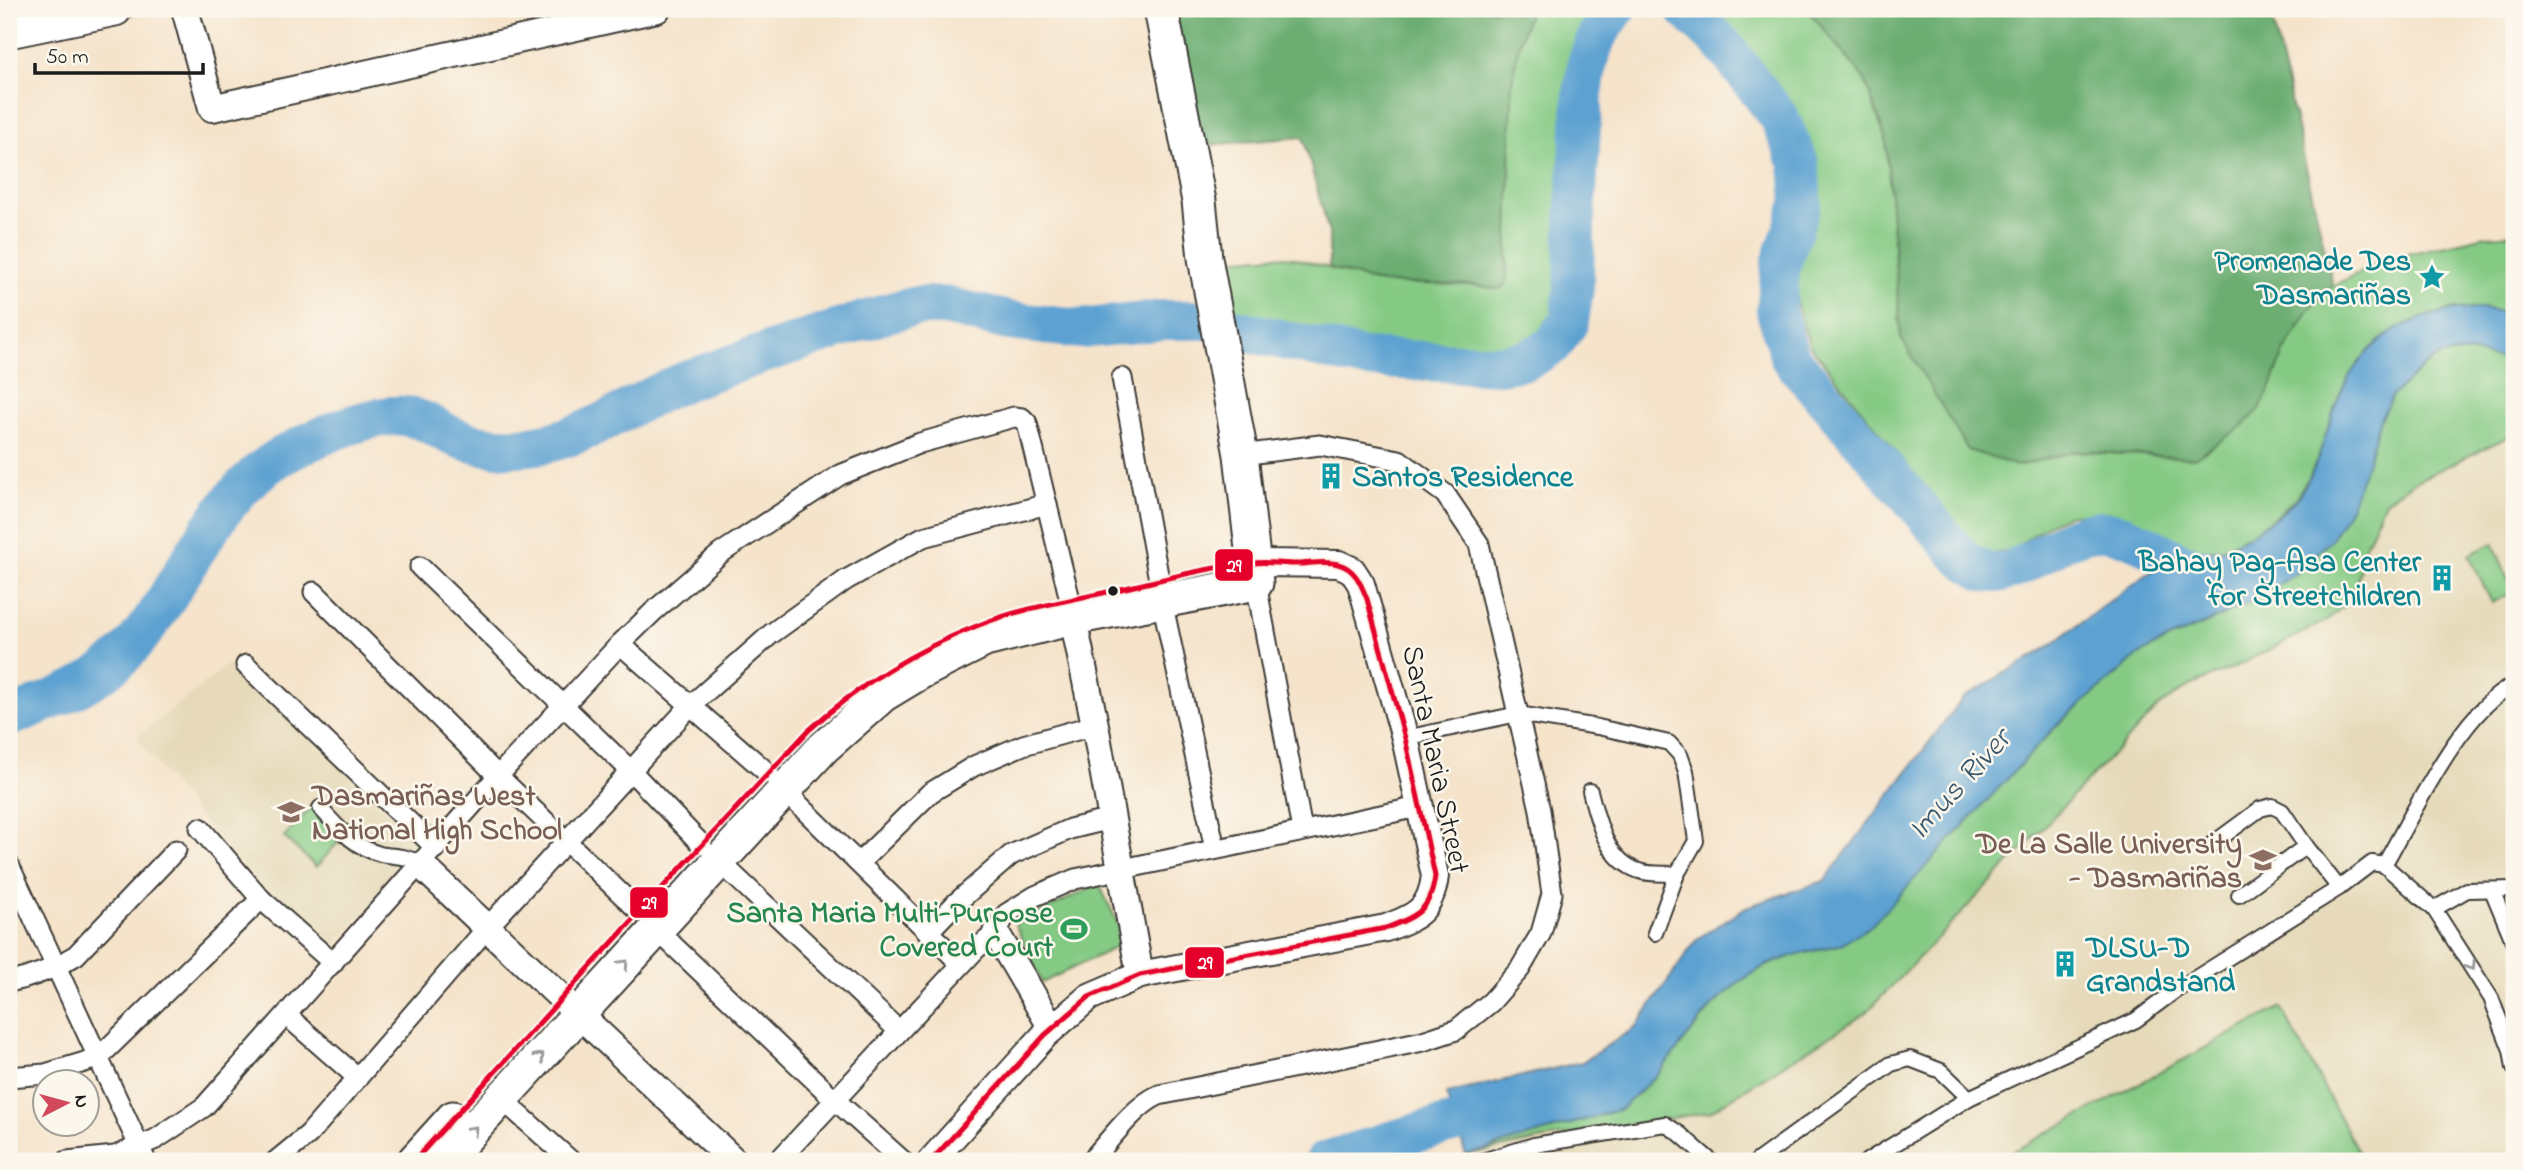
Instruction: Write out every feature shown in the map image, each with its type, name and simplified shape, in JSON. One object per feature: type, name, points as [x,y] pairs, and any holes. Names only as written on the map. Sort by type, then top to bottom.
[{"type":"street","points":[[185,9],[212,108],[657,9]]},
{"type":"street","points":[[1140,9],[1170,165],[1181,204],[1207,265]]},
{"type":"street","points":[[1161,9],[1199,201],[1207,265],[1241,455],[1255,573],[1302,830]]},
{"type":"street","points":[[9,32],[100,10]]},
{"type":"street","points":[[1122,378],[1161,590],[1215,849]]},
{"type":"street","points":[[67,1161],[142,1154],[156,1139],[204,1107],[498,776],[620,644],[721,553],[840,475],[920,443],[1014,417],[1022,418],[1027,423],[1071,609],[1095,724],[1140,975]]},
{"type":"street","points":[[1091,1161],[1132,1116],[1159,1095],[1423,1041],[1456,1030],[1491,1002],[1520,969],[1541,933],[1552,894],[1540,810],[1479,544],[1445,494],[1399,460],[1320,445],[1241,455]]},
{"type":"street","points":[[276,1161],[309,1134],[487,928],[690,706],[771,634],[846,580],[923,537],[1047,504]]},
{"type":"street","name":"Santa Maria Street","points":[[931,1161],[1052,1028],[1089,997],[1140,975],[1386,928],[1407,920],[1424,908],[1433,892],[1434,876],[1405,738],[1361,584],[1352,570],[1339,564],[1295,564],[1255,573]]},
{"type":"street","points":[[420,567],[631,771],[711,853],[899,1031]]},
{"type":"street","points":[[414,1161],[569,1007],[776,782],[808,731],[838,704],[913,655],[979,625],[1020,611],[1071,609],[1255,573]]},
{"type":"street","points":[[314,592],[498,776],[835,1100],[903,1161]]},
{"type":"street","points":[[620,644],[776,782],[961,964]]},
{"type":"street","points":[[246,664],[428,856],[487,928],[734,1161]]},
{"type":"street","points":[[859,863],[930,793],[974,766],[1023,745],[1095,724]]},
{"type":"street","points":[[778,1161],[961,964],[996,933],[1006,914],[1035,896],[1075,879],[1419,807]]},
{"type":"street","points":[[928,932],[956,902],[1012,855],[1070,829],[1111,819]]},
{"type":"street","points":[[200,828],[261,899],[333,963]]},
{"type":"street","points":[[9,982],[56,968],[76,955],[176,850]]},
{"type":"street","points":[[9,864],[142,1154]]},
{"type":"street","points":[[9,1077],[45,1074],[98,1058],[261,899]]},
{"type":"street","points":[[996,933],[1052,1028]]},
{"type":"street","points":[[444,1161],[502,1099],[569,1007]]},
{"type":"street","points":[[286,1016],[358,1078]]},
{"type":"street","points":[[502,1099],[571,1161]]},
{"type":"lane","points":[[2384,865],[2456,740],[2488,702],[2514,685]]},
{"type":"lane","points":[[1405,738],[1518,714],[1598,727],[1669,743],[1679,755],[1686,771],[1696,841],[1677,874],[1655,933]]},
{"type":"lane","points":[[1590,791],[1600,828],[1617,859],[1640,871],[1677,874]]},
{"type":"lane","points":[[2211,845],[2260,809],[2272,806],[2282,811],[2339,888]]},
{"type":"lane","points":[[320,808],[353,843],[380,854],[413,859],[428,856]]},
{"type":"lane","points":[[2239,895],[2306,846]]},
{"type":"lane","points":[[1867,1161],[1969,1098],[2136,1020],[2175,991],[2339,888],[2372,863],[2384,865],[2434,909],[2491,998],[2511,1050],[2514,1068]]},
{"type":"lane","points":[[2434,909],[2467,890],[2514,889]]},
{"type":"lane","points":[[2491,890],[2514,943]]},
{"type":"lane","points":[[1757,1161],[1891,1064],[1910,1059],[1941,1071],[1969,1098]]},
{"type":"lane","points":[[1482,1161],[1534,1145],[1665,1124],[1711,1161]]},
{"type":"shaded area","name":"De La Salle University - Dasmariñas","points":[[2514,434],[2514,1161],[1419,1161],[1709,1112],[1866,1013],[2158,707],[2190,686],[2241,664],[2326,621],[2354,597],[2365,546],[2385,501],[2412,483]]},
{"type":"shaded area","name":"Dasmariñas West National High School","points":[[231,662],[424,847],[329,951],[269,895],[215,837],[136,738]]},
{"type":"green space","points":[[1173,9],[1530,9],[1519,44],[1512,82],[1507,278],[1504,286],[1499,289],[1474,285],[1381,283],[1329,268],[1329,233],[1303,137],[1197,146]]},
{"type":"green space","points":[[1530,9],[1594,9],[1582,31],[1574,55],[1567,91],[1559,222],[1559,287],[1555,316],[1545,333],[1524,346],[1497,348],[1362,343],[1233,310],[1226,270],[1227,260],[1274,256],[1294,258],[1381,283],[1474,285],[1499,289],[1504,286],[1507,278],[1512,82],[1519,44]]},
{"type":"green space","name":"Promenade Des Dasmariñas","points":[[1712,9],[1807,9],[1864,78],[1886,140],[1901,338],[2017,466],[2076,451],[2194,458],[2272,384],[2284,352],[2309,310],[2333,286],[2375,264],[2486,236],[2514,234],[2514,314],[2480,308],[2455,309],[2430,315],[2336,404],[2323,447],[2310,476],[2294,500],[2266,524],[2231,546],[2212,553],[2188,548],[2101,514],[2070,514],[2049,524],[2013,549],[1989,555],[1970,543],[1810,346],[1798,307],[1795,278],[1798,260],[1818,202],[1817,178],[1810,152],[1799,125],[1783,98],[1747,48]]},
{"type":"green space","points":[[1807,9],[2270,9],[2333,286],[2309,310],[2284,352],[2260,409],[2243,426],[2194,458],[2076,451],[2017,466],[1968,450],[1901,338],[1886,140],[1864,78]]},
{"type":"green space","name":"Promenade Des Dasmariñas","points":[[2469,352],[2514,361],[2514,434],[2412,483],[2385,501],[2365,546],[2354,597],[2326,621],[2241,664],[2190,686],[2158,707],[1866,1013],[1709,1112],[1544,1139],[1466,1155],[1621,1109],[1657,1075],[1712,1006],[1739,982],[1765,966],[1791,956],[1839,945],[2057,725],[2140,654],[2213,620],[2368,461],[2380,419],[2392,396],[2426,365],[2441,356]]},
{"type":"green space","points":[[2493,543],[2514,592],[2492,603],[2469,555]]},
{"type":"green space","points":[[312,806],[344,836],[316,867],[284,837]]},
{"type":"green space","name":"Santa Maria Multi-Purpose Covered Court","points":[[1099,884],[1127,942],[1042,983],[1015,924]]},
{"type":"green space","points":[[2281,1007],[2363,1161],[1997,1160]]},
{"type":"water","points":[[2480,308],[2514,314],[2514,361],[2469,352],[2441,356],[2425,365],[2392,396],[2380,419],[2350,508],[2331,540],[2297,573],[2250,602],[2140,654],[2057,725],[1871,926],[1839,945],[1791,956],[1765,966],[1739,982],[1712,1006],[1657,1075],[1621,1109],[1466,1155],[1446,1094],[1582,1062],[1636,1027],[1697,939],[1746,907],[1824,881],[1963,698],[2047,648],[2134,583],[2188,548],[2222,549],[2257,530],[2286,509],[2303,490],[2309,478],[2345,384],[2373,347],[2410,323],[2455,310]]},
{"type":"waterway","points":[[1234,329],[1363,358],[1499,365],[1527,360],[1553,345],[1569,322],[1574,288],[1583,94],[1588,60],[1597,36],[1616,9]]},
{"type":"waterway","points":[[1685,9],[1722,44],[1779,117],[1799,163],[1802,202],[1781,264],[1776,311],[1790,358],[1961,557],[1981,570],[1997,573],[2025,564],[2071,538],[2103,531],[2122,535],[2188,565],[2224,575]]},
{"type":"waterway","points":[[9,717],[87,682],[128,651],[148,626],[219,516],[239,491],[262,469],[315,439],[360,422],[404,416],[425,422],[457,438],[484,445],[521,447],[551,442],[589,429],[662,391],[707,373],[891,312],[917,306],[945,306],[1009,321],[1080,329],[1164,320],[1201,320]]},
{"type":"waterway","name":"Imus River","points":[[1325,1161],[1423,1131],[1509,1110]]},
{"type":"transit line","name":"29","points":[[414,1161],[808,731],[888,670],[955,635],[995,619],[1045,605],[1182,575],[1258,562],[1328,562],[1349,569],[1360,582],[1367,599],[1405,738],[1435,876],[1426,904],[1414,916],[1386,928],[1140,975],[1089,997],[1045,1035],[931,1161]]},
{"type":"place","name":"Promenade Des Dasmariñas","points":[[2432,277]]},
{"type":"place","name":"Santos Residence","points":[[1331,476]]},
{"type":"place","name":"Bahay Pag-Asa Center for Streetchildren","points":[[2442,578]]},
{"type":"place","name":"Dasmariñas West National High School","points":[[291,812]]},
{"type":"place","name":"De La Salle University - Dasmariñas","points":[[2263,860]]},
{"type":"place","name":"Santa Maria Multi-Purpose Covered Court","points":[[1074,929]]},
{"type":"place","name":"DLSU-D Grandstand","points":[[2065,964]]}]
